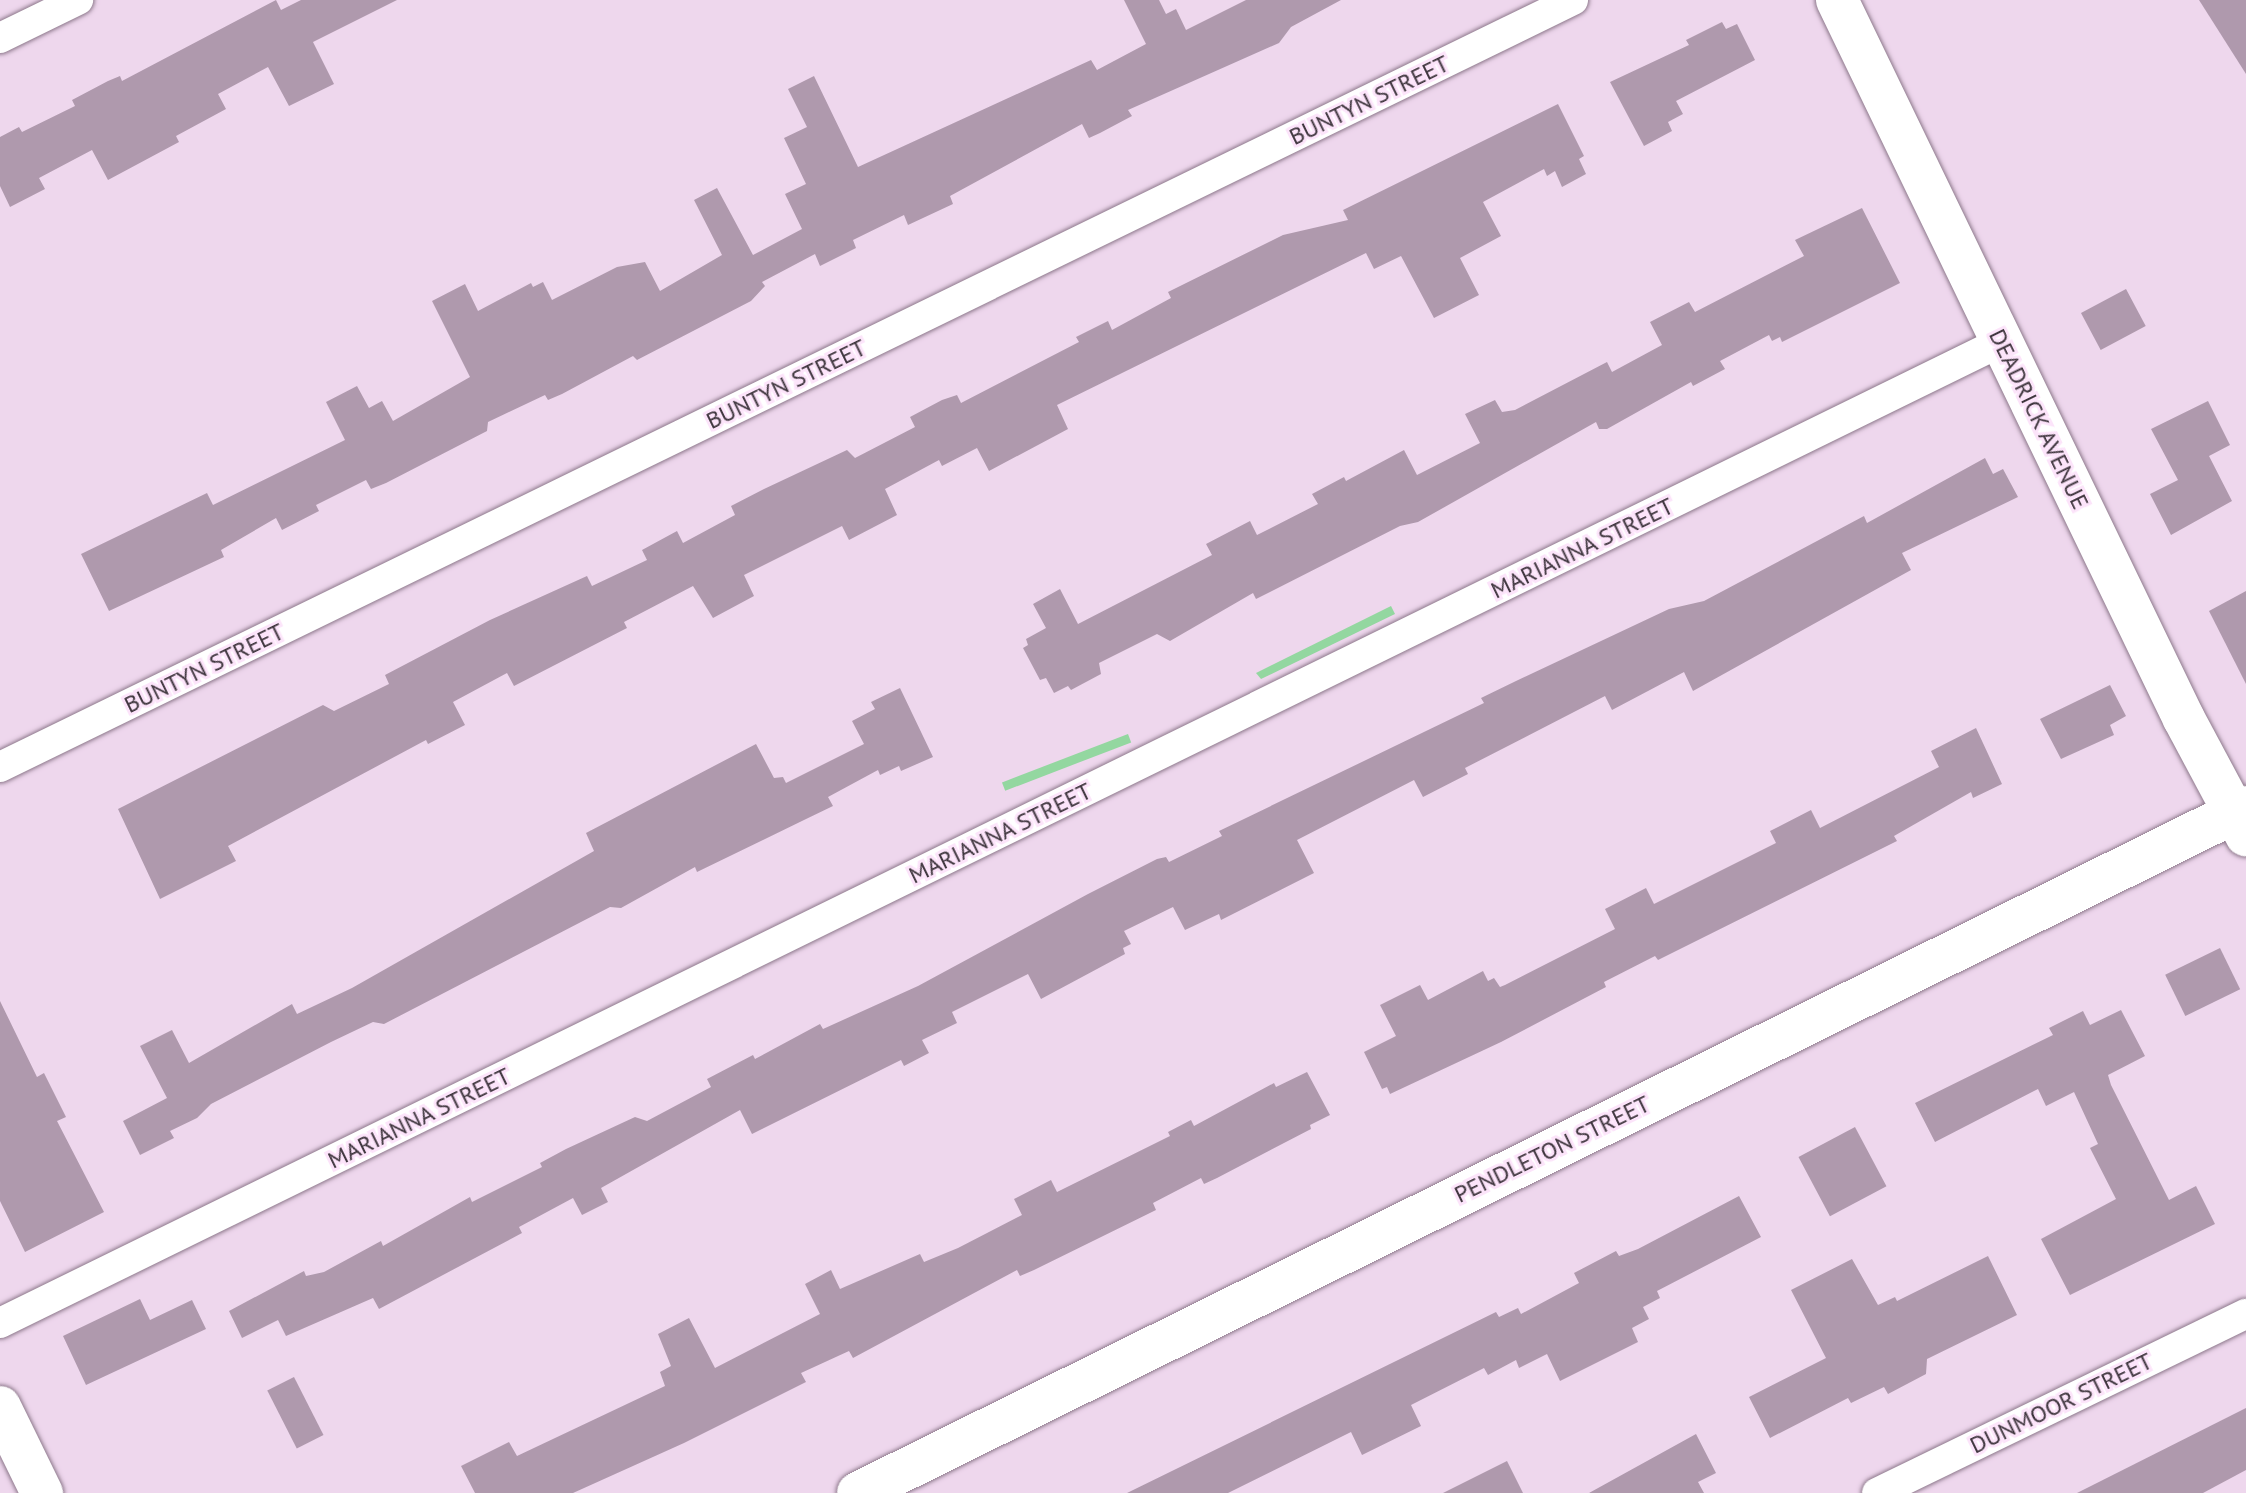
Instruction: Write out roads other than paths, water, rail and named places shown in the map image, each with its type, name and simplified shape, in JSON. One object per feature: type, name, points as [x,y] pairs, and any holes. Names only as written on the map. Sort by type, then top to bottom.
[{"type":"main road","name":"DEADRICK AVENUE","points":[[1837,0],[2001,342],[2242,818]]},
{"type":"main road","name":"PENDLETON STREET","points":[[858,1493],[2242,818]]},
{"type":"main road","points":[[0,1407],[42,1493]]},
{"type":"street","points":[[0,38],[78,0]]},
{"type":"street","name":"BUNTYN STREET","points":[[0,767],[1573,0]]},
{"type":"street","name":"MARIANNA STREET","points":[[0,1323],[2001,342]]},
{"type":"street","name":"DUNMOOR STREET","points":[[1877,1493],[2246,1314]]}]
